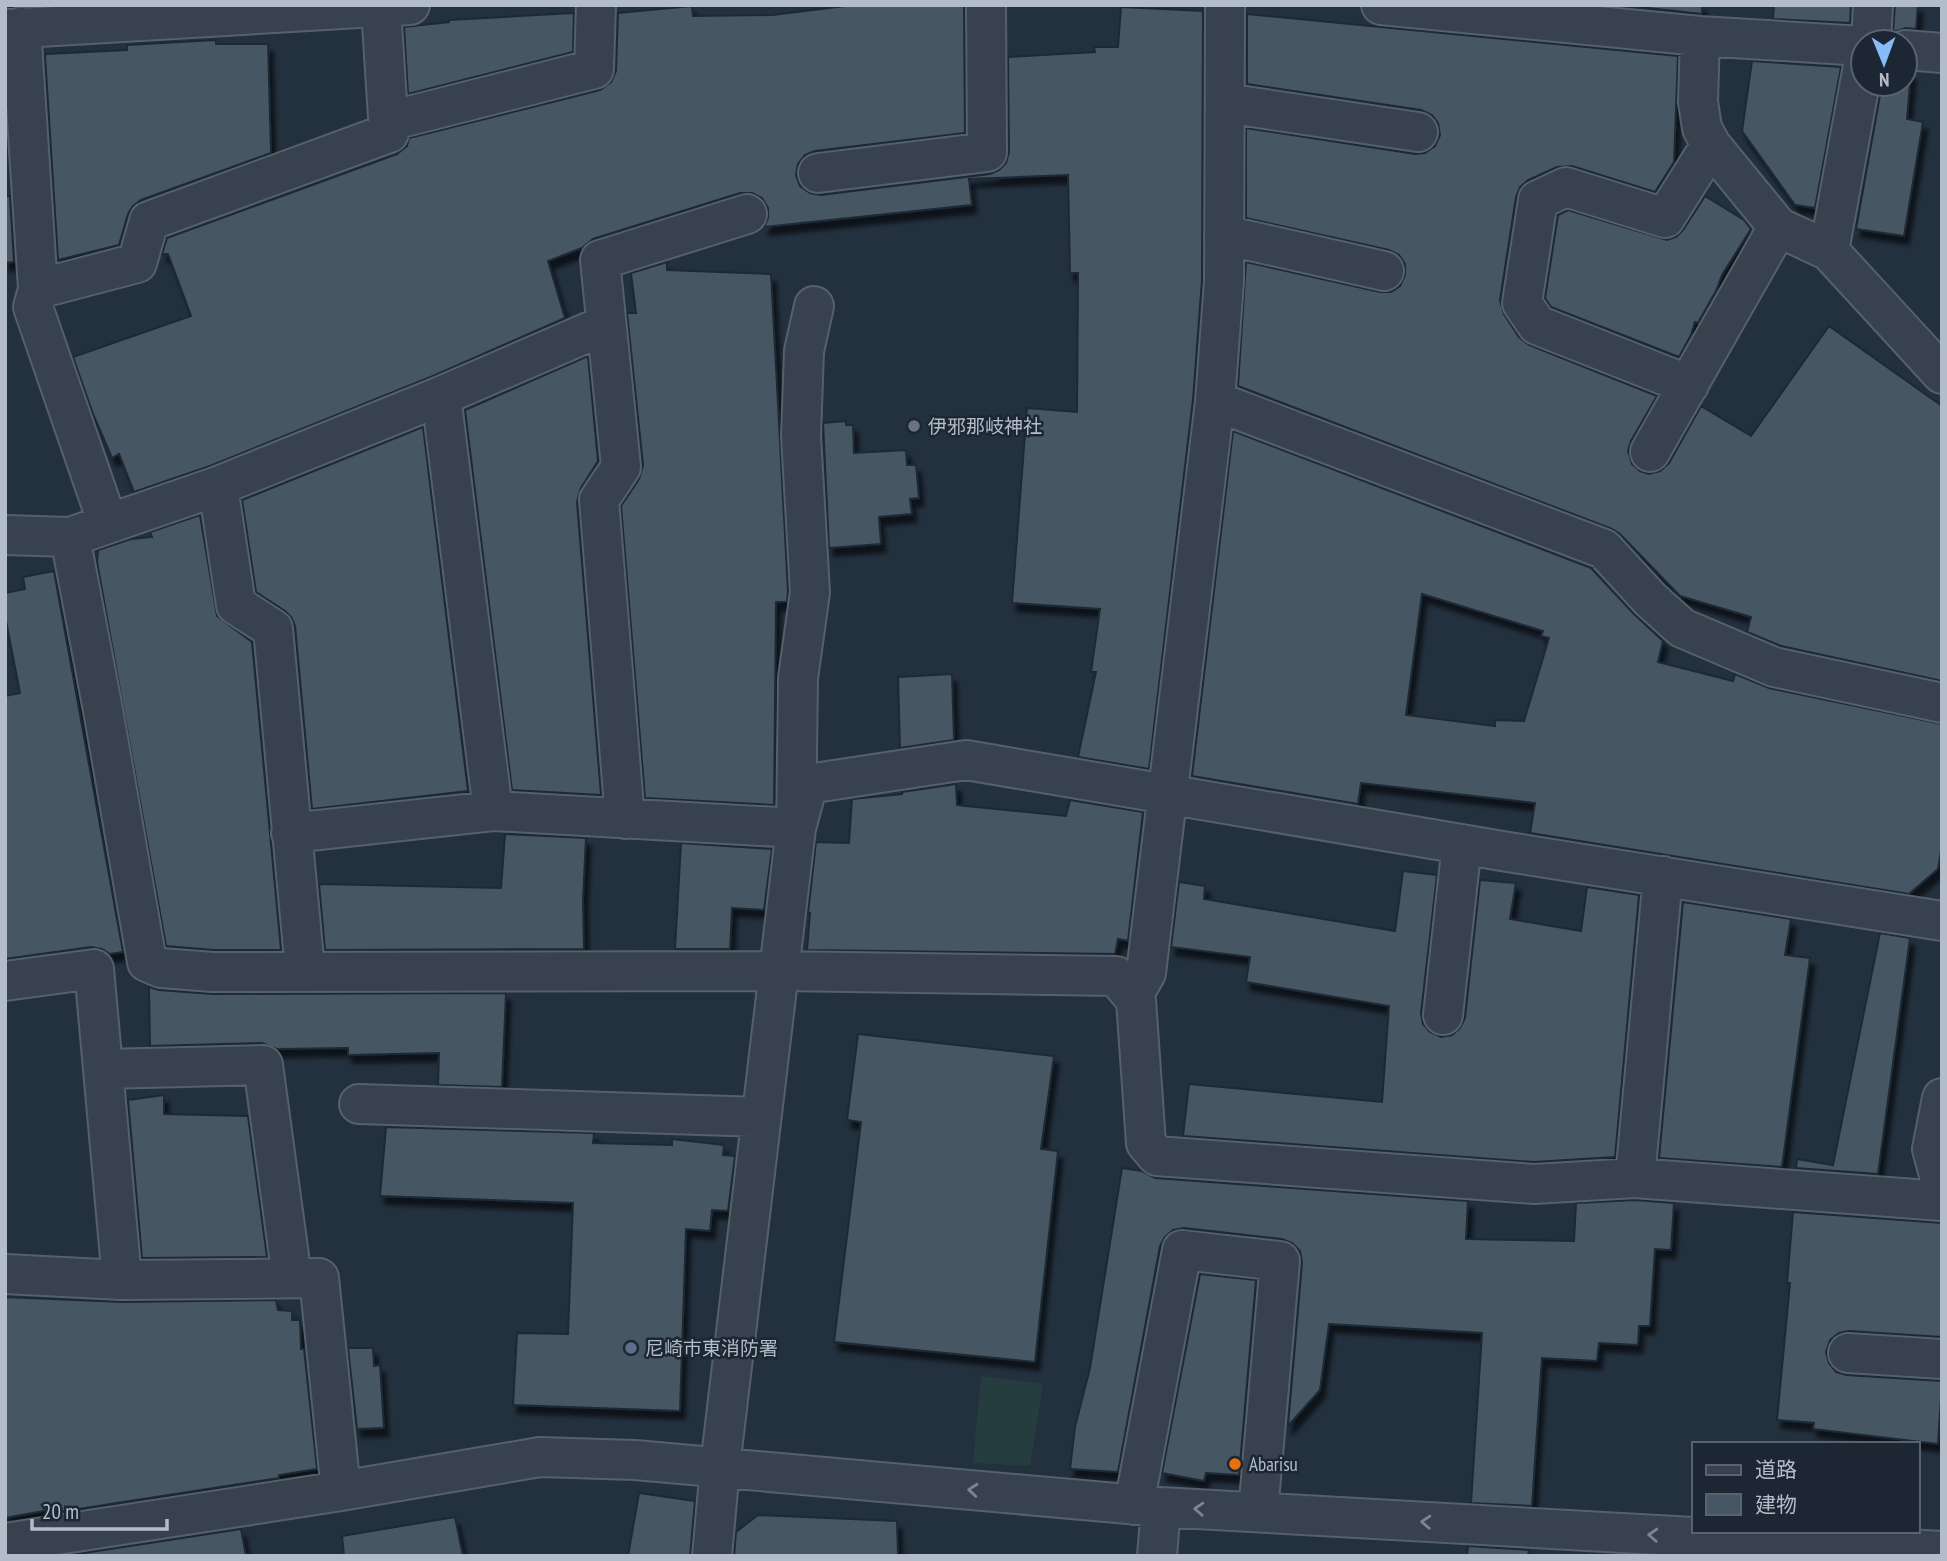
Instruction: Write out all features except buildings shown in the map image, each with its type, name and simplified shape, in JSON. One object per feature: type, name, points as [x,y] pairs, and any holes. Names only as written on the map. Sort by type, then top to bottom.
[{"type":"street","points":[[389,121],[594,69],[596,5]]},
{"type":"street","points":[[818,173],[986,152],[986,5]]},
{"type":"street","points":[[1133,996],[1146,973],[1215,401],[1224,281],[1225,5]]},
{"type":"street","points":[[1381,5],[1700,36],[1849,45]]},
{"type":"street","points":[[1872,28],[1873,5]]},
{"type":"street","points":[[38,289],[137,264],[149,221],[390,133],[395,6],[13,28],[38,289],[33,307],[108,524]]},
{"type":"street","points":[[1700,36],[1698,103],[1702,128],[1711,145],[1778,227],[1829,251],[1942,374]]},
{"type":"street","points":[[1919,51],[1942,53]]},
{"type":"street","points":[[1829,251],[1857,98]]},
{"type":"street","points":[[1225,103],[1418,132]]},
{"type":"street","points":[[1689,385],[1537,325],[1521,303],[1538,200],[1566,187],[1665,218],[1711,145]]},
{"type":"street","points":[[625,819],[600,500],[621,467],[600,260],[747,214]]},
{"type":"street","points":[[1650,452],[1778,227]]},
{"type":"street","points":[[1224,235],[1384,271]]},
{"type":"street","points":[[712,1556],[720,1467],[796,828],[798,678],[810,592],[801,436],[804,351],[814,306]]},
{"type":"street","points":[[5,535],[70,537],[218,486],[441,396],[605,325]]},
{"type":"street","points":[[441,396],[493,811]]},
{"type":"street","points":[[1215,401],[1604,549],[1650,599],[1682,628],[1774,667],[1942,703]]},
{"type":"street","points":[[218,486],[236,605],[273,629],[305,970]]},
{"type":"street","points":[[70,537],[106,723],[147,962],[161,968],[213,972],[781,971],[1116,976],[1136,1000],[1146,1143],[1157,1156],[1534,1184],[1635,1178],[1942,1201]]},
{"type":"street","points":[[796,828],[808,784],[967,760],[1462,844],[1942,921]]},
{"type":"street","points":[[291,833],[493,811],[796,828]]},
{"type":"street","points":[[1443,1015],[1462,844]]},
{"type":"street","points":[[1635,1178],[1663,876]]},
{"type":"street","points":[[5,981],[94,968],[122,1280]]},
{"type":"street","points":[[103,1069],[263,1065],[292,1278]]},
{"type":"street","points":[[1942,1098],[1933,1149],[1939,1175],[1942,1177]]},
{"type":"street","points":[[359,1104],[761,1116]]},
{"type":"street","points":[[1157,1556],[1148,1506],[1182,1250],[1280,1261],[1258,1512]]},
{"type":"street","points":[[5,1274],[122,1280],[319,1278],[341,1491]]},
{"type":"street","points":[[1848,1353],[1942,1359]]},
{"type":"street","points":[[5,1543],[540,1457],[635,1460],[1148,1506],[1942,1551]]},
{"type":"green space","points":[[981,1376],[1043,1384],[1030,1466],[973,1463]]},
{"type":"place","name":"伊邪那岐神社","points":[[914,426]]},
{"type":"place","name":"尼崎市東消防署","points":[[631,1348]]},
{"type":"place","name":"Abarisu","points":[[1235,1464]]}]
